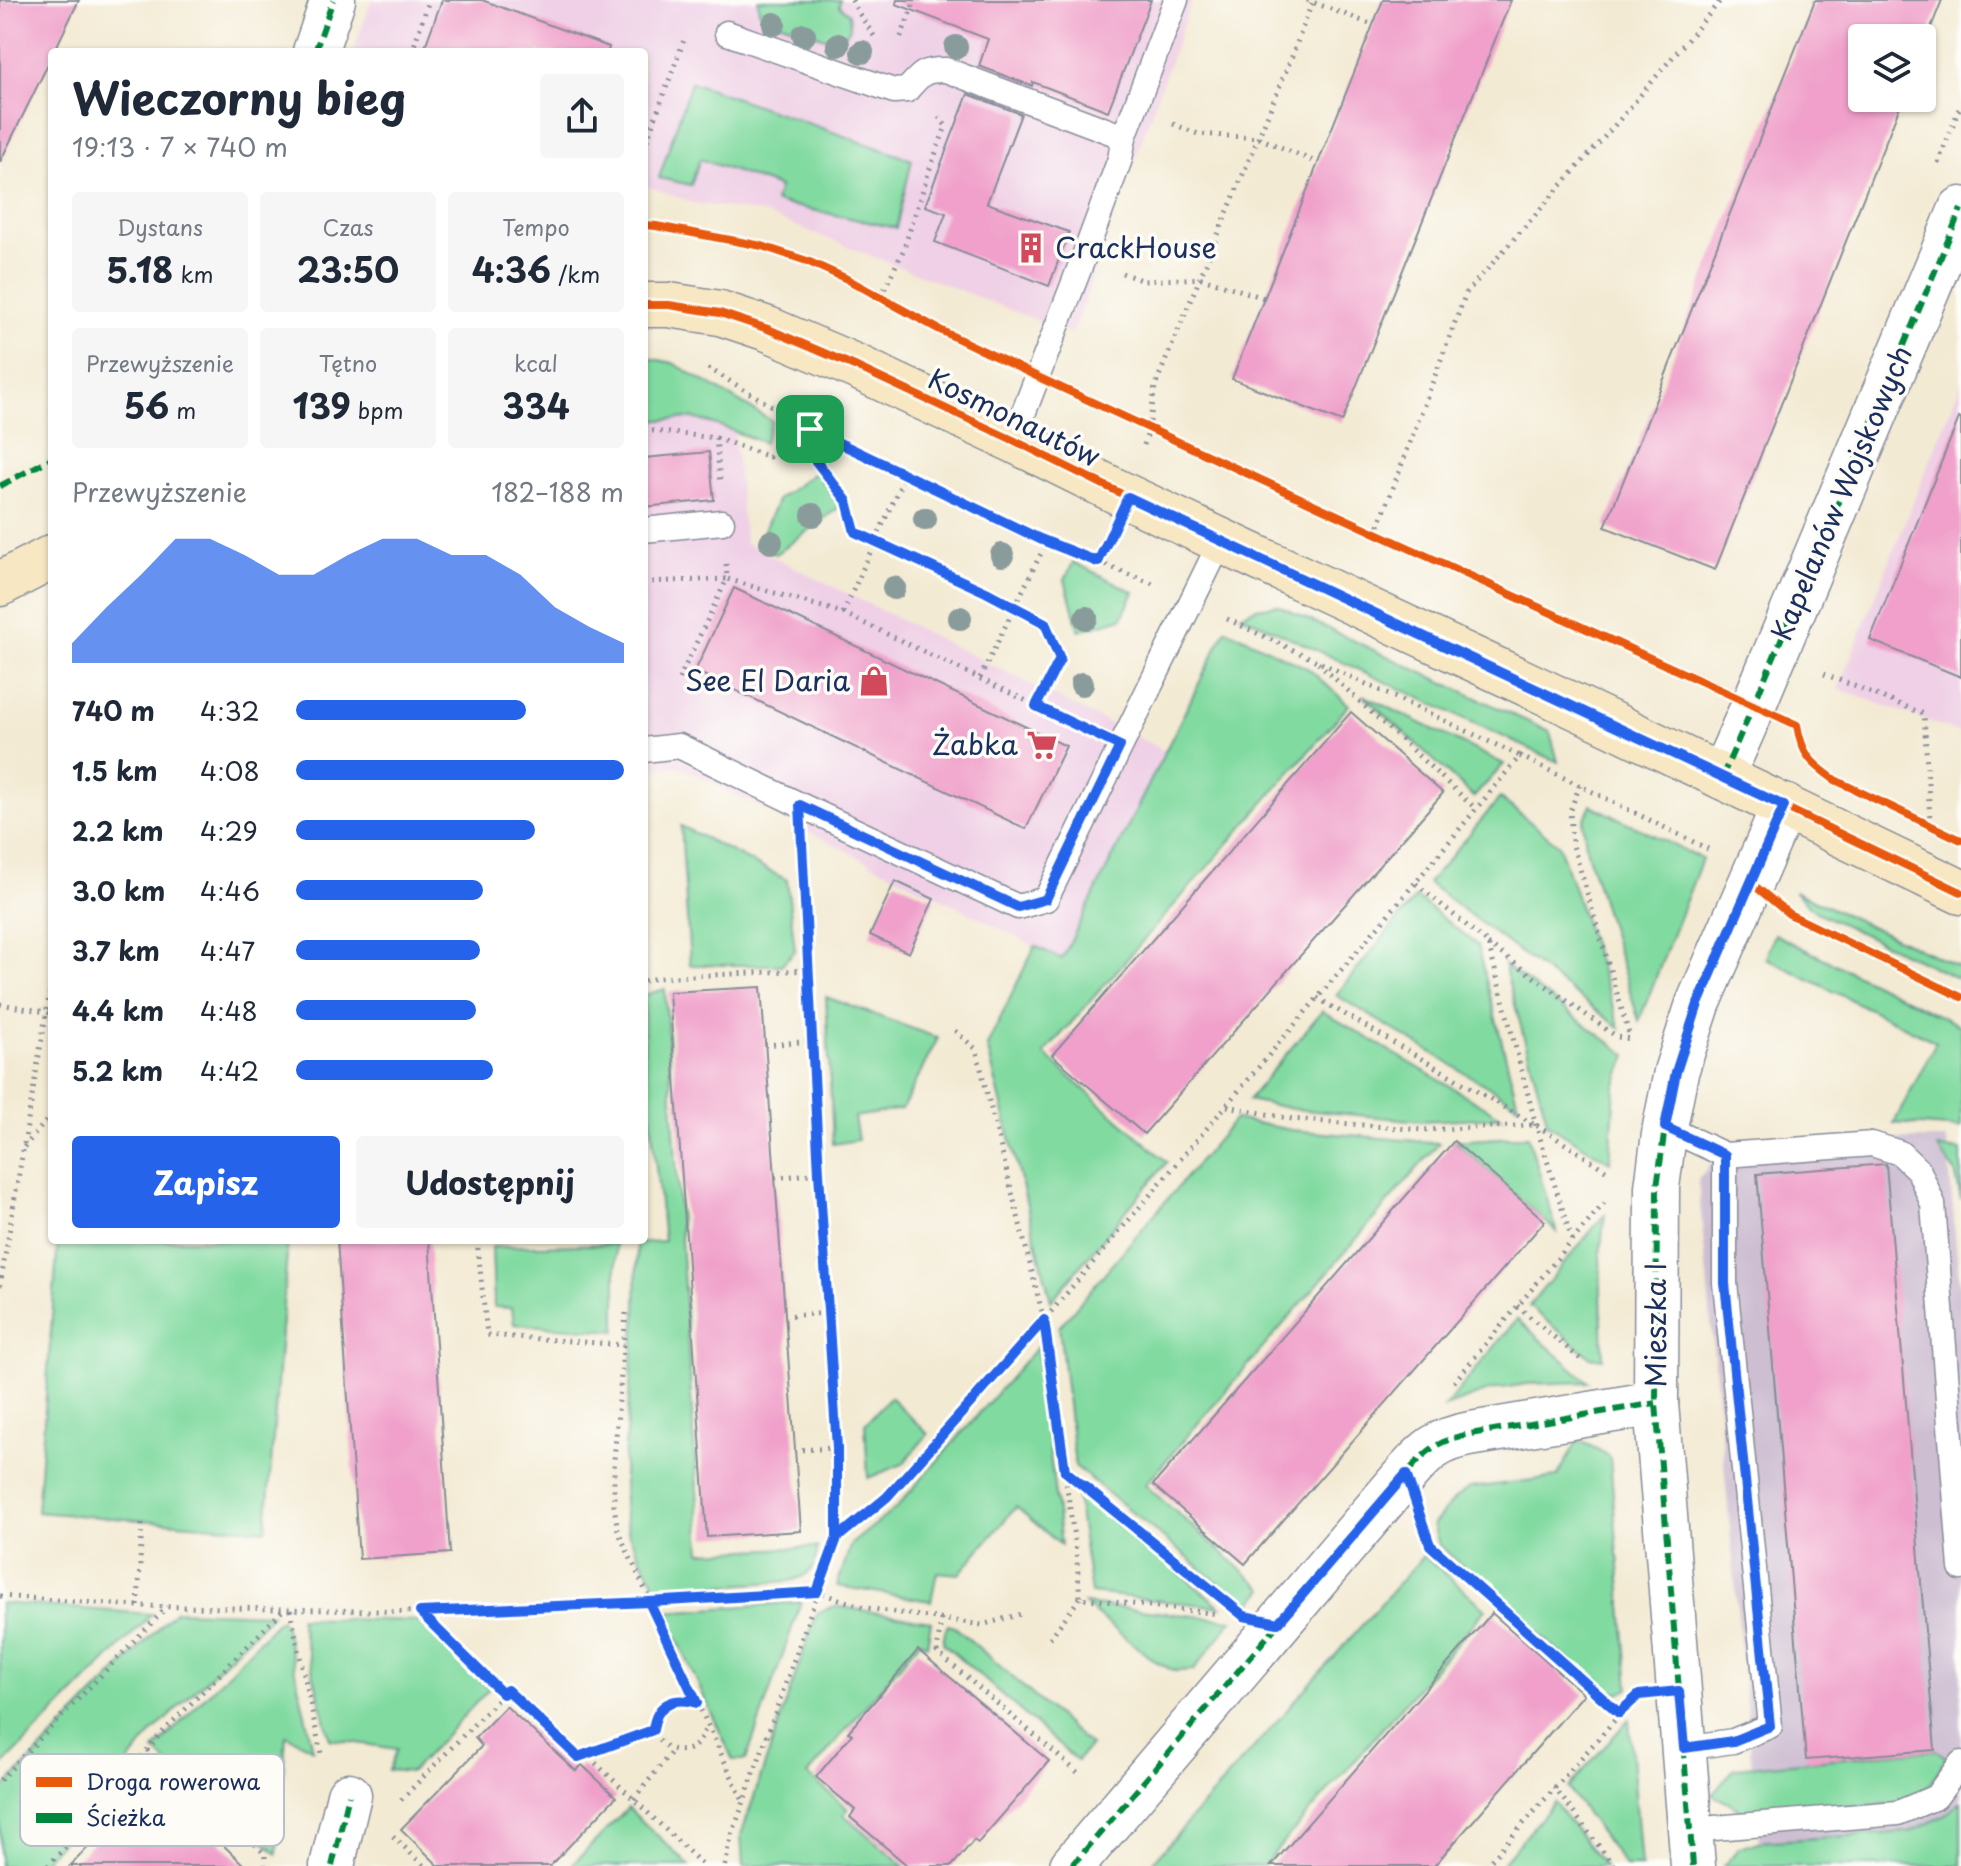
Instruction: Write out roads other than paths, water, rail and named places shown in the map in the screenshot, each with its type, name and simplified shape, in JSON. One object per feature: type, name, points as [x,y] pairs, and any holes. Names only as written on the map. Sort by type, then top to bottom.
[{"type":"street","points":[[316,48],[333,0]]},
{"type":"street","name":"Kapelanów Wojskowych","points":[[1722,777],[1961,209]]},
{"type":"street","name":"Kosmonautów","points":[[648,305],[720,313],[768,329],[857,367],[1961,892]]},
{"type":"street","points":[[0,584],[48,559]]},
{"type":"street","name":"Mieszka I","points":[[1692,1848],[1679,1691],[1637,1407],[1640,1184],[1665,1127],[1676,1072],[1698,1004],[1784,806]]},
{"type":"street","points":[[1072,1866],[1261,1620],[1423,1454],[1451,1437],[1637,1407]]},
{"type":"street","points":[[332,1866],[349,1795]]},
{"type":"lane","points":[[1013,440],[1083,259],[1120,159],[1124,137],[1176,0]]},
{"type":"lane","points":[[727,33],[894,91],[907,90],[920,75],[932,70],[946,70],[1124,137]]},
{"type":"lane","points":[[648,530],[722,522]]},
{"type":"lane","points":[[648,750],[679,746],[1018,907],[1046,899],[1221,541]]},
{"type":"lane","points":[[1665,1127],[1725,1155],[1872,1144],[1900,1153],[1919,1171],[1933,1204],[1961,1568]]},
{"type":"lane","points":[[1684,1748],[1733,1741],[1770,1726],[1725,1283],[1725,1155]]},
{"type":"lane","points":[[1692,1848],[1898,1813],[1936,1797],[1961,1763]]},
{"type":"place","name":"CrackHouse","points":[[1031,248]]},
{"type":"place","name":"See El Daria","points":[[874,681]]},
{"type":"place","name":"Żabka","points":[[1042,745]]}]
